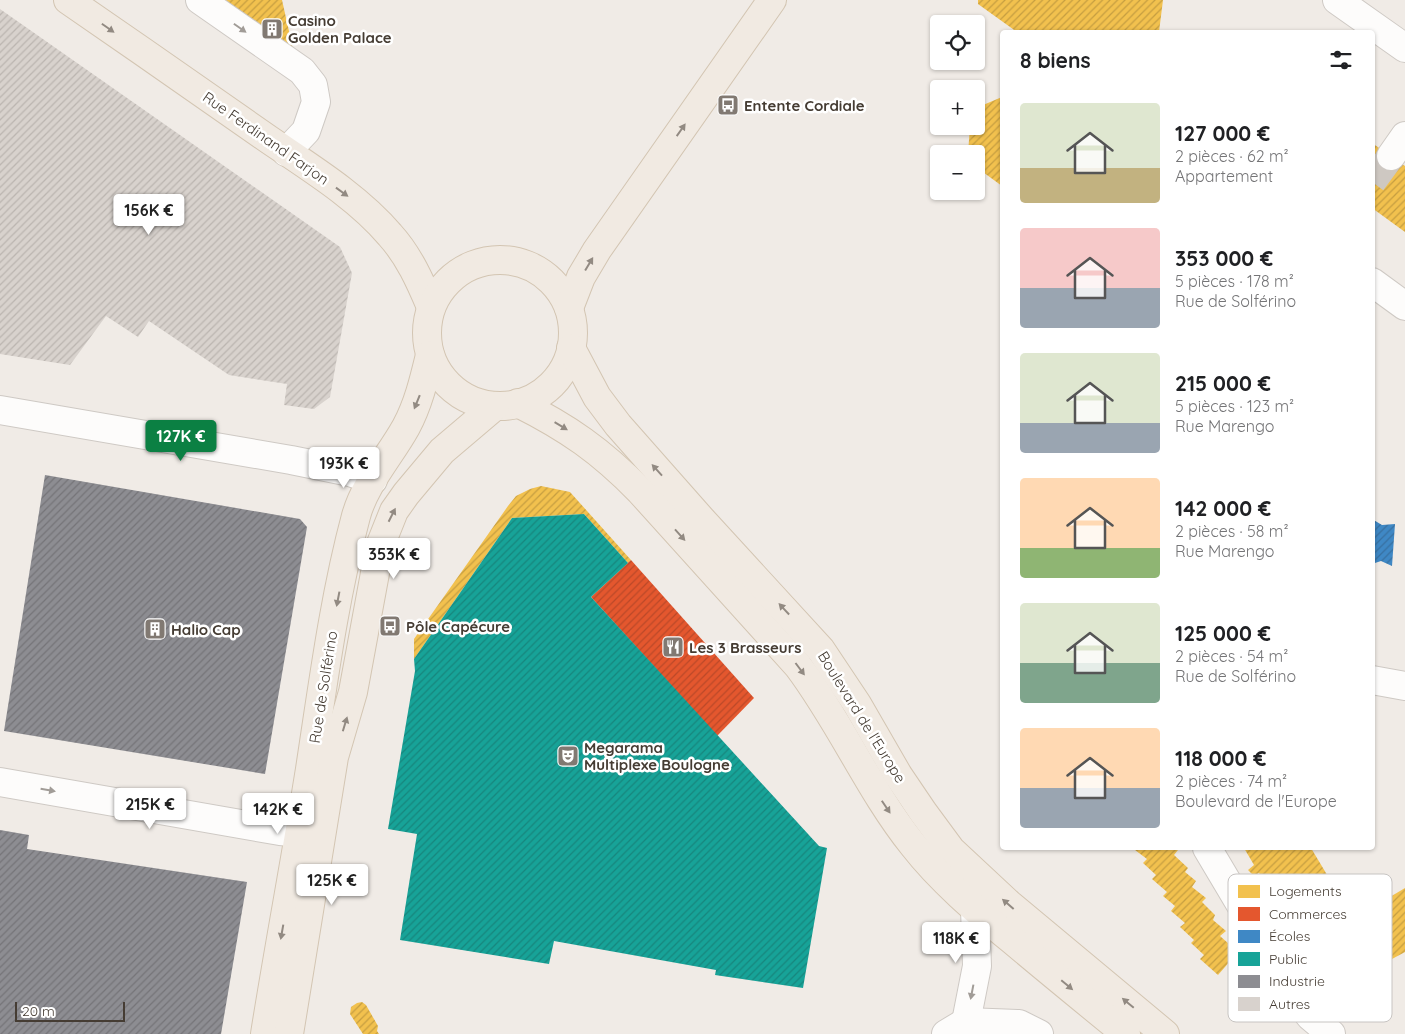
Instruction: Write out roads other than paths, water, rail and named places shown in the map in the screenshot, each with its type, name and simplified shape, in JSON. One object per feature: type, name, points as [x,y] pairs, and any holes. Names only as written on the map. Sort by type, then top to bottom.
[{"type":"main road","name":"Rue Ferdinand Farjon","points":[[68,0],[362,207],[389,233],[408,260],[431,307]]},
{"type":"main road","points":[[569,308],[576,288],[597,250],[772,0]]},
{"type":"main road","points":[[500,259],[522,263],[542,273],[558,288],[569,308],[573,328],[571,348],[563,370],[539,395],[507,405],[474,401],[455,391],[440,375],[430,355],[426,331],[431,307],[442,288],[458,273],[478,263],[500,259]]},
{"type":"main road","name":"Boulevard de l'Europe","points":[[571,348],[597,397],[618,424],[695,512],[821,650],[857,704],[898,775],[952,850],[1009,904],[1165,1034]]},
{"type":"main road","name":"Rue de Solférino","points":[[265,1034],[346,557],[357,512],[364,494],[407,425],[421,391],[430,355]]},
{"type":"main road","name":"Rue de Solférino","points":[[289,1034],[334,757],[353,692],[380,546],[394,511],[442,451],[507,405]]},
{"type":"main road","name":"Boulevard de l'Europe","points":[[507,405],[548,418],[579,437],[626,477],[783,648],[821,698],[868,778],[913,845],[933,868],[975,909],[1126,1034]]},
{"type":"street","points":[[200,0],[302,71],[313,86],[316,102],[306,131],[286,152]]},
{"type":"street","points":[[1337,0],[1405,48]]},
{"type":"street","points":[[1375,284],[1405,306]]},
{"type":"street","points":[[0,410],[291,460],[350,472],[372,480]]},
{"type":"street","points":[[1375,681],[1405,686]]},
{"type":"street","points":[[0,782],[280,831],[300,831]]},
{"type":"street","points":[[1208,850],[1228,883]]},
{"type":"street","points":[[975,909],[977,966],[956,1028],[1019,1024],[1039,1034]]},
{"type":"street","points":[[1317,1022],[1331,1034]]},
{"type":"tunnel","points":[[1375,178],[1391,156]]},
{"type":"place","name":"Casino Golden Palace","points":[[272,29]]},
{"type":"place","name":"Entente Cordiale","points":[[728,105]]},
{"type":"place","name":"Pôle Capécure","points":[[390,626]]},
{"type":"place","name":"Halio Cap","points":[[155,629]]},
{"type":"place","name":"Les 3 Brasseurs","points":[[673,647]]},
{"type":"place","name":"Megarama Multiplexe Boulogne","points":[[568,756]]}]
